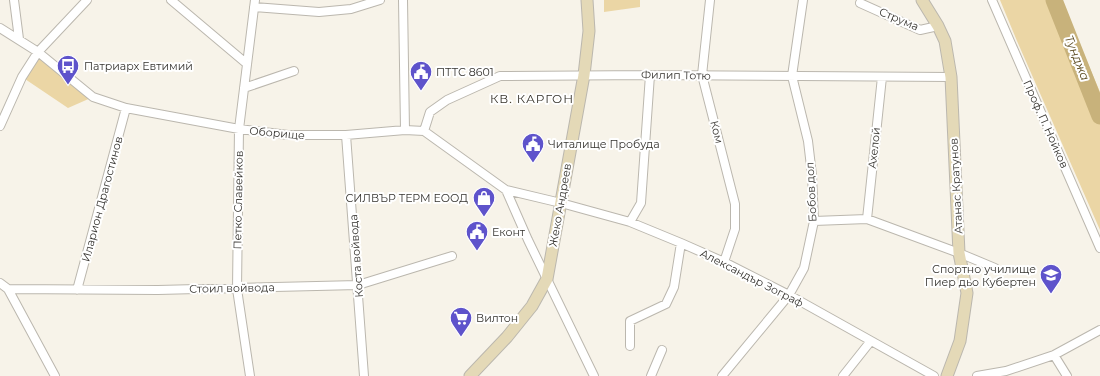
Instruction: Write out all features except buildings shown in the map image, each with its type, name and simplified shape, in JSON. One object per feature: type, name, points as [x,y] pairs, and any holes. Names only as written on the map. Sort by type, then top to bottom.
[{"type":"street","points":[[14,0],[19,39]]},
{"type":"street","points":[[0,126],[22,77],[38,52],[87,0]]},
{"type":"street","points":[[171,0],[247,64]]},
{"type":"street","points":[[254,4],[319,12],[351,9],[380,0]]},
{"type":"street","points":[[403,0],[405,130]]},
{"type":"street","name":"Жеко Андреев","points":[[470,376],[507,337],[532,306],[547,279],[584,75],[589,31],[587,0]]},
{"type":"street","name":"Ком","points":[[710,0],[702,75],[735,204],[735,230],[724,262]]},
{"type":"street","points":[[792,76],[803,0]]},
{"type":"street","name":"Атанас Кратунов","points":[[922,0],[938,26],[945,41],[951,77],[959,253],[967,293],[960,341],[947,376]]},
{"type":"street","name":"Проф. П. Нойков","points":[[992,0],[1100,248]]},
{"type":"street","name":"Струма","points":[[860,3],[920,30],[938,26]]},
{"type":"street","name":"Петко Славейков","points":[[250,376],[237,289],[239,129],[254,4]]},
{"type":"street","name":"Оборище","points":[[0,28],[38,52],[93,97],[126,108],[239,129],[288,135],[346,135],[405,130],[424,132],[506,190],[561,203]]},
{"type":"street","points":[[244,88],[294,71]]},
{"type":"street","points":[[630,222],[641,203],[650,74]]},
{"type":"street","name":"Филип Тотю","points":[[424,132],[430,112],[447,100],[500,76],[650,74],[951,77]]},
{"type":"street","name":"Бобов дол","points":[[722,376],[789,295],[804,268],[814,222],[812,175],[808,141],[792,76]]},
{"type":"street","name":"Ахелой","points":[[867,218],[882,77]]},
{"type":"street","name":"Иларион Драгостинов","points":[[77,290],[126,108]]},
{"type":"street","name":"Коста войвода","points":[[346,135],[364,376]]},
{"type":"street","points":[[506,190],[594,376]]},
{"type":"street","name":"Александър Зограф","points":[[561,203],[630,222],[724,262],[789,295],[870,342],[934,376]]},
{"type":"street","points":[[814,222],[867,218],[994,268]]},
{"type":"street","points":[[630,346],[630,321],[666,304],[674,287],[681,243]]},
{"type":"street","name":"Стоил войвода","points":[[8,289],[237,289],[358,285],[452,256]]},
{"type":"street","points":[[0,283],[8,289],[55,376]]},
{"type":"street","points":[[977,376],[1006,371],[1054,355],[1100,330]]},
{"type":"street","points":[[843,376],[870,342]]},
{"type":"street","points":[[652,376],[662,350]]},
{"type":"street","points":[[1054,355],[1067,376]]},
{"type":"shaded area","points":[[604,0],[640,0],[640,7],[604,12]]},
{"type":"shaded area","points":[[1000,0],[1061,0],[1100,92],[1100,230],[1017,41]]},
{"type":"shaded area","points":[[38,52],[93,97],[68,108],[22,77]]},
{"type":"waterway","name":"Тунджа","points":[[1054,0],[1100,116]]},
{"type":"place","name":"Патриарх Евтимий","points":[[68,86]]},
{"type":"place","name":"ПТТС 8601","points":[[421,92]]},
{"type":"place","name":"Читалище Пробуда","points":[[533,164]]},
{"type":"place","name":"СИЛВЪР ТЕРМ ЕООД","points":[[484,218]]},
{"type":"place","name":"Еконт","points":[[477,252]]},
{"type":"place","name":"Спортно училище Пиер дьо Кубертен","points":[[1051,294]]},
{"type":"place","name":"Вилтон","points":[[461,338]]},
{"type":"district","name":"КВ. КАРГОН","points":[[532,99]]}]
